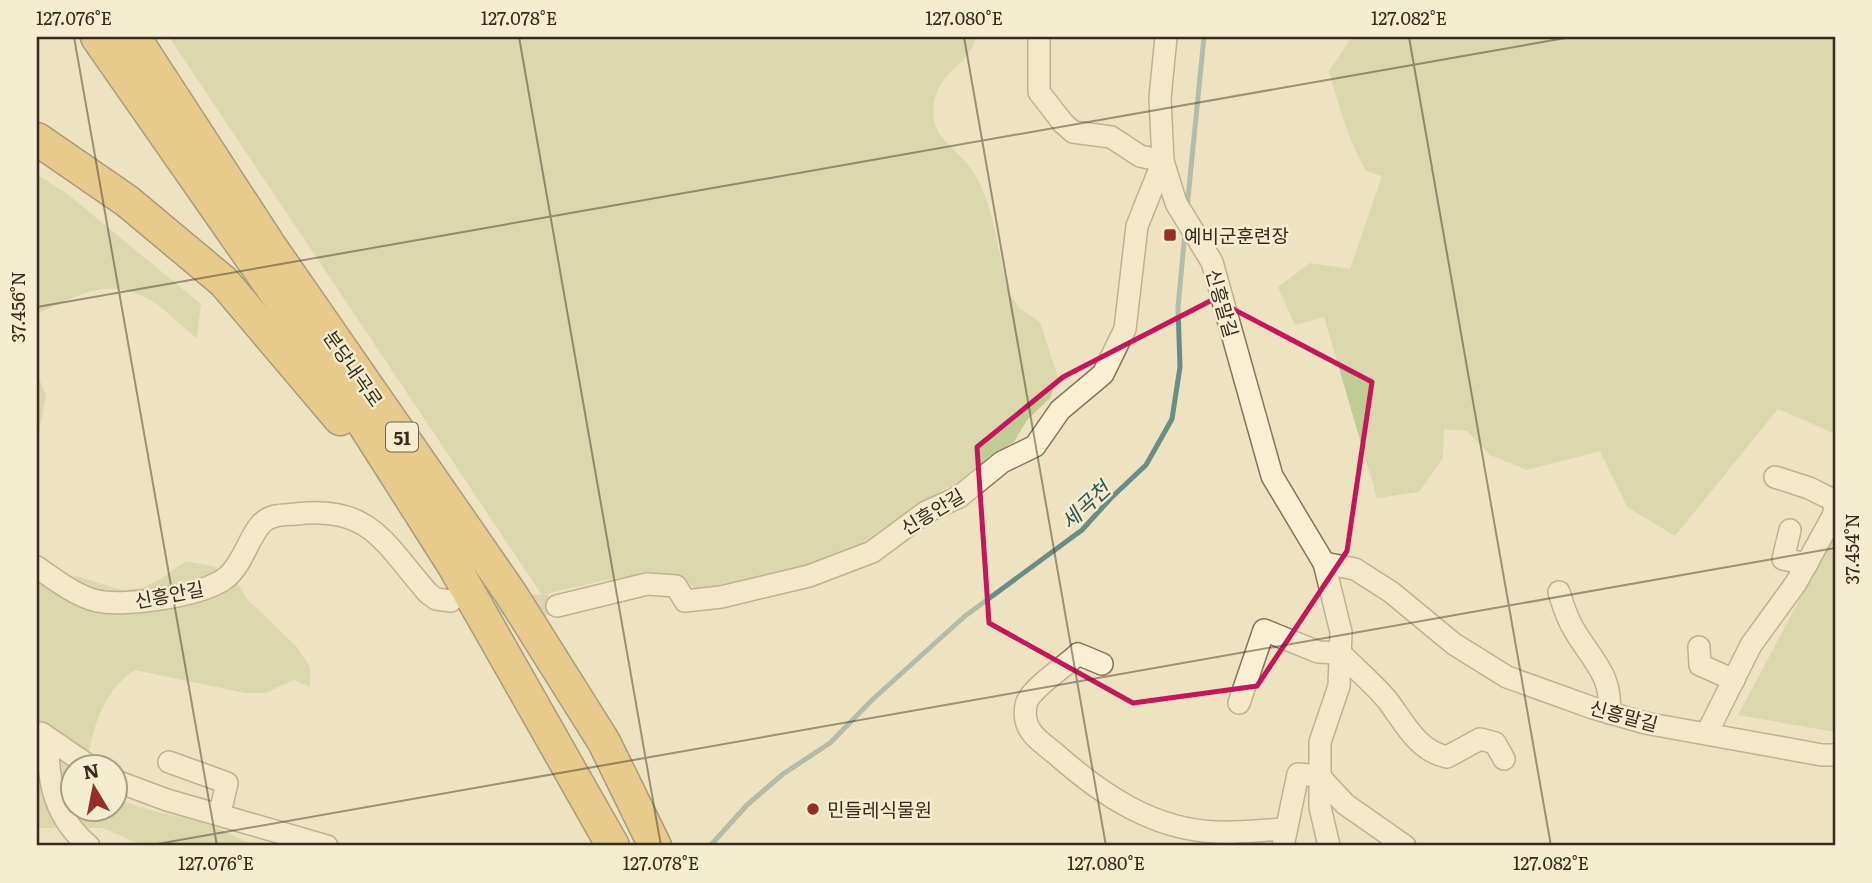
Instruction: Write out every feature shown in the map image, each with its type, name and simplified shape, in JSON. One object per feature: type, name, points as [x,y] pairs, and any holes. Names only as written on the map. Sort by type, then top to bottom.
[{"type":"highway","name":"분당내곡로","points":[[97,37],[330,371],[454,566],[613,846]]},
{"type":"highway","name":"분당내곡로","points":[[134,37],[270,246],[511,594],[604,742],[655,846]]},
{"type":"highway","points":[[37,139],[127,201],[224,282],[315,387],[454,566]]},
{"type":"street","points":[[1039,37],[1039,92],[1063,123],[1073,132],[1111,137],[1140,156],[1163,161]]},
{"type":"street","name":"신흥말길","points":[[1166,37],[1160,98],[1163,161],[1176,203],[1212,262],[1272,476],[1324,563],[1341,632],[1339,686],[1320,742],[1320,807],[1329,846]]},
{"type":"street","name":"신흥안길","points":[[557,606],[647,584],[676,586],[685,601],[721,597],[809,576],[872,552],[926,512],[959,497],[1002,462],[1035,446],[1060,410],[1103,374],[1125,329],[1137,226],[1163,161]]},
{"type":"street","points":[[1775,477],[1809,488],[1835,501]]},
{"type":"street","points":[[1707,733],[1751,645],[1807,564],[1835,507]]},
{"type":"street","name":"신흥안길","points":[[37,567],[97,601],[131,602],[184,593],[208,588],[227,577],[261,523],[271,516],[318,511],[341,513],[366,523],[428,593],[451,601]]},
{"type":"street","points":[[1790,530],[1783,559],[1807,564]]},
{"type":"street","name":"신흥말길","points":[[1324,563],[1355,569],[1391,592],[1454,644],[1507,677],[1645,723],[1775,748],[1835,755]]},
{"type":"street","points":[[1559,592],[1574,631],[1601,666],[1611,696],[1609,713]]},
{"type":"street","points":[[1239,703],[1264,629],[1318,652],[1340,653],[1387,700],[1419,742],[1434,754],[1447,757],[1480,739],[1495,743],[1504,759]]},
{"type":"street","points":[[1699,647],[1700,665],[1734,680]]},
{"type":"street","points":[[1102,664],[1078,654],[1060,672],[1041,684],[1026,702],[1025,723],[1037,740],[1086,781],[1133,811],[1189,828],[1285,838],[1298,774],[1319,776],[1345,804],[1405,846]]},
{"type":"street","points":[[42,734],[71,754]]},
{"type":"street","points":[[42,734],[52,793],[72,832],[89,846]]},
{"type":"street","points":[[169,762],[227,783],[220,813]]},
{"type":"street","points":[[130,786],[167,800],[220,813],[327,846]]},
{"type":"highlighted area","points":[[1214,299],[1372,382],[1347,551],[1257,686],[1133,703],[989,623],[977,447],[1063,377]]},
{"type":"green space","points":[[169,37],[976,37],[968,53],[938,89],[933,111],[934,122],[943,139],[965,161],[980,184],[991,215],[1009,294],[1019,308],[1040,322],[1058,377],[1050,398],[1027,420],[1014,442],[989,456],[960,485],[944,489],[847,553],[819,565],[695,590],[683,580],[645,575],[542,595]]},
{"type":"green space","points":[[1352,37],[1835,37],[1835,434],[1778,409],[1675,536],[1627,507],[1600,451],[1527,470],[1490,455],[1467,431],[1444,429],[1443,458],[1419,492],[1377,498],[1324,317],[1295,325],[1278,287],[1310,263],[1350,269],[1382,176],[1366,171],[1344,122],[1329,71]]},
{"type":"green space","points":[[37,175],[66,193],[201,304],[197,338],[155,303],[123,290],[95,290],[37,313]]},
{"type":"green space","points":[[37,374],[46,395],[37,443]]},
{"type":"green space","points":[[1835,533],[1835,732],[1738,715]]},
{"type":"green space","points":[[186,561],[216,567],[238,584],[247,599],[297,647],[310,667],[310,687],[294,680],[265,693],[245,693],[135,670],[114,689],[107,700],[95,726],[89,754],[60,754],[60,824],[130,824],[130,803],[198,821],[261,846],[144,846],[103,828],[37,828],[37,584],[76,576],[122,590],[142,588]]},
{"type":"waterway","name":"세곡천","points":[[1187,208],[1204,37]]},
{"type":"waterway","name":"세곡천","points":[[710,846],[747,805],[783,774],[830,743],[872,700],[965,616],[1082,530],[1146,465],[1172,419],[1180,367],[1178,307],[1185,232]]},
{"type":"tunnel","points":[[465,602],[557,606]]},
{"type":"place","name":"예비군훈련장","points":[[1170,235]]},
{"type":"place","name":"민들레식물원","points":[[813,809]]}]
